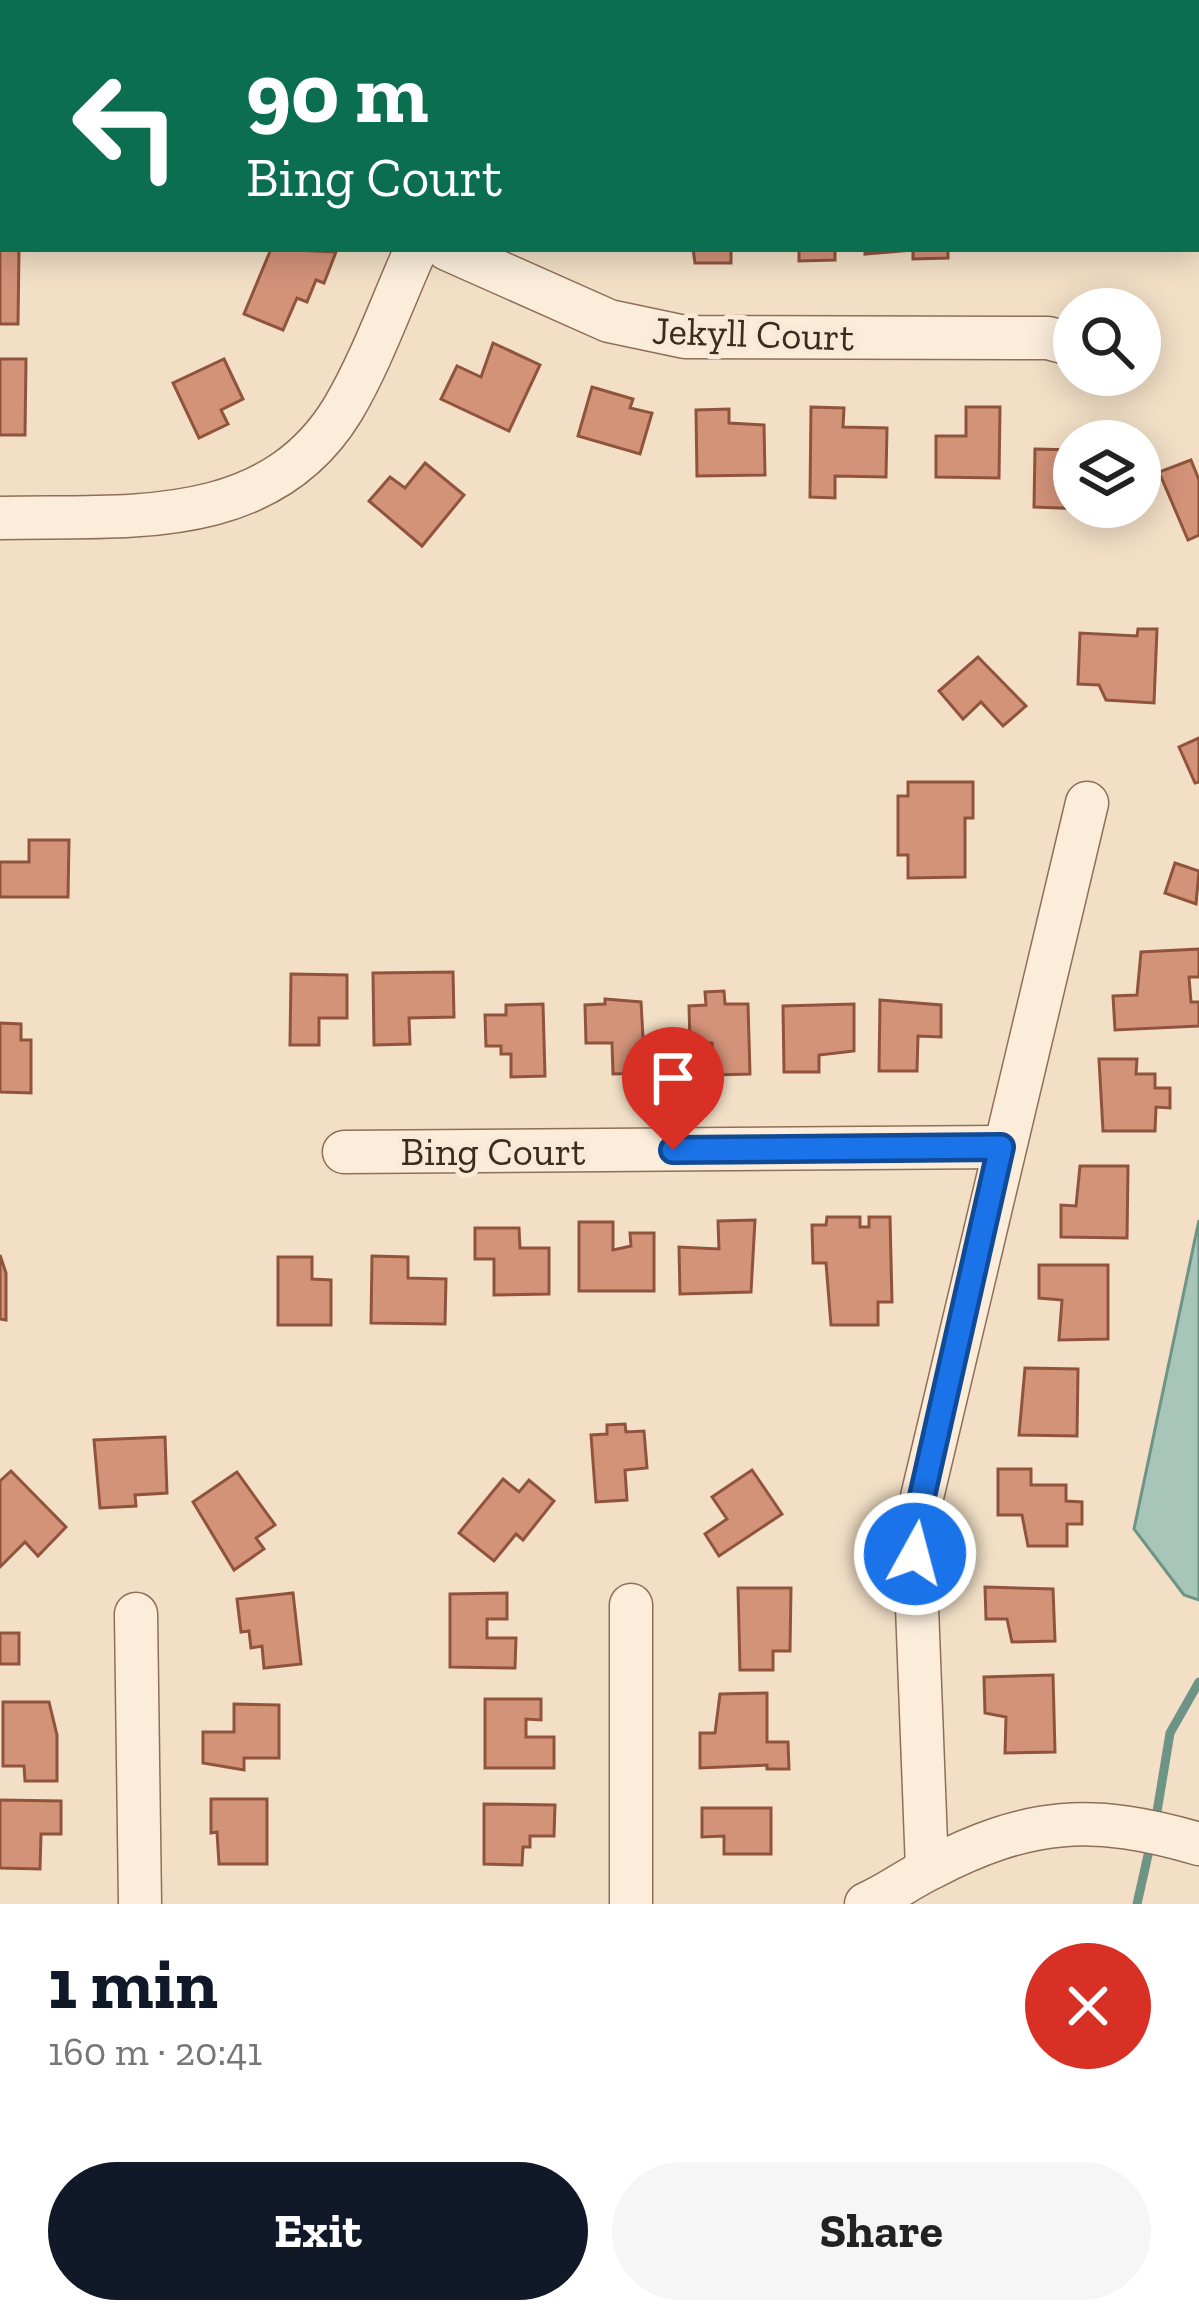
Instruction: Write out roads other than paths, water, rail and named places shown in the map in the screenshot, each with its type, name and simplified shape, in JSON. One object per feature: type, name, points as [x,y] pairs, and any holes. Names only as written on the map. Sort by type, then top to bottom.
[{"type":"street","points":[[0,518],[201,511],[269,484],[315,447],[341,412],[415,252]]},
{"type":"street","name":"Jekyll Court","points":[[454,252],[610,321],[686,338],[1053,339]]},
{"type":"street","points":[[928,1869],[918,1514],[1001,1147],[1087,803]]},
{"type":"street","name":"Bing Court","points":[[344,1152],[1001,1147]]},
{"type":"street","points":[[631,1605],[631,1904]]},
{"type":"street","points":[[136,1613],[140,1904]]},
{"type":"street","points":[[866,1904],[1000,1834],[1090,1821],[1127,1824],[1186,1840]]},
{"type":"waterway","points":[[1155,1824],[1170,1733],[1199,1682]]},
{"type":"waterway","points":[[1137,1904],[1150,1846]]}]
